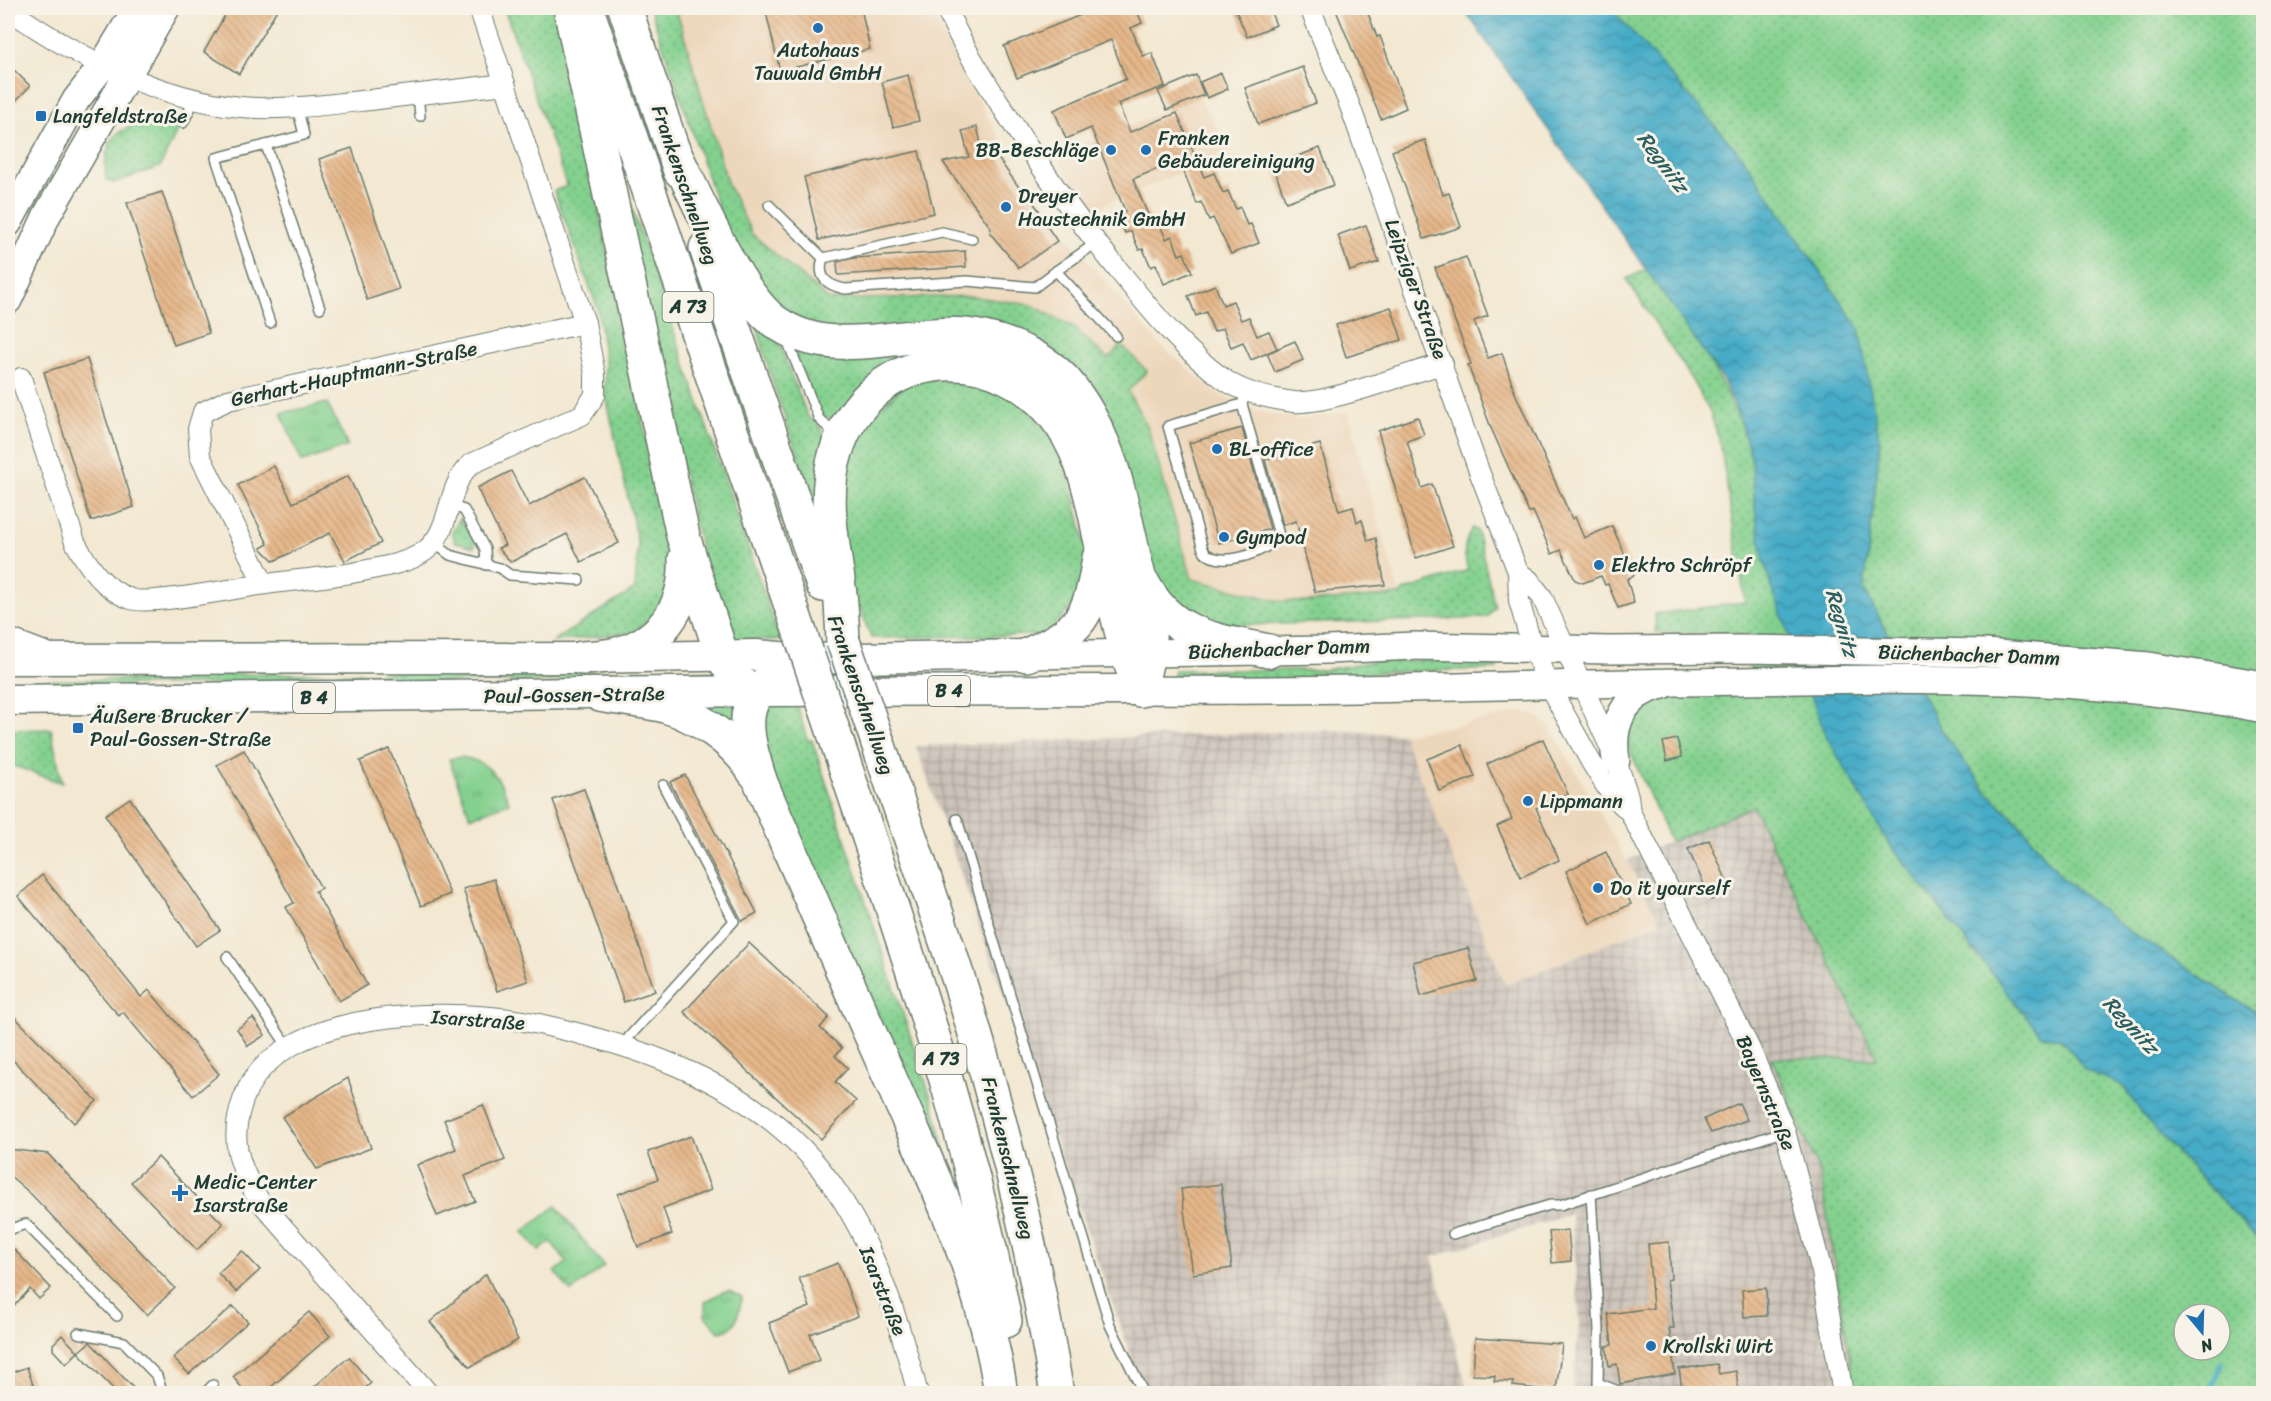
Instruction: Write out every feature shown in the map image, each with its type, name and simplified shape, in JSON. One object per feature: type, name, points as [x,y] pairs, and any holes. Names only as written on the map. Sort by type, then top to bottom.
[{"type":"highway","points":[[570,8],[683,536],[723,656],[738,681],[755,692]]},
{"type":"highway","name":"Frankenschnellweg","points":[[587,8],[834,733],[952,1094],[992,1251],[1017,1394]]},
{"type":"highway","name":"Frankenschnellweg","points":[[625,8],[965,1000],[1005,1138],[1030,1248],[1057,1394]]},
{"type":"highway","points":[[673,150],[734,269],[774,321],[802,335],[835,342],[873,342],[941,335],[972,336],[999,342],[1028,353],[1071,387],[1099,436],[1120,493],[1149,633],[1137,653]]},
{"type":"highway","points":[[843,641],[839,586],[829,525],[830,487],[841,439],[848,423],[865,402],[888,381],[915,368],[952,362],[987,368],[1032,392],[1064,429],[1089,491],[1101,542],[1137,653],[1140,690]]},
{"type":"highway","points":[[582,658],[622,653],[635,648],[650,639],[670,621],[685,586],[683,536]]},
{"type":"highway","points":[[1027,655],[1065,636],[1083,617],[1092,598],[1101,542]]},
{"type":"highway","points":[[1139,576],[1159,609],[1185,629],[1201,637],[1269,651]]},
{"type":"highway","points":[[803,659],[774,675],[755,692],[746,726],[747,738],[761,783],[928,1165],[968,1263],[994,1346],[1001,1394]]},
{"type":"highway","points":[[600,695],[667,707],[715,731],[742,755],[761,783]]},
{"type":"main road","points":[[8,300],[115,70],[137,8]]},
{"type":"main road","points":[[8,223],[76,100],[115,70],[166,8]]},
{"type":"main road","points":[[8,642],[51,659]]},
{"type":"main road","name":"Büchenbacher Damm","points":[[1027,655],[1269,651],[1393,646],[1984,653],[2149,666],[2264,685]]},
{"type":"main road","name":"Paul-Gossen-Straße","points":[[8,659],[582,658],[756,655],[803,659],[1027,655]]},
{"type":"main road","name":"Büchenbacher Damm","points":[[1140,690],[1324,691],[1883,678],[2075,684],[2158,691],[2264,709]]},
{"type":"main road","points":[[1616,760],[1614,733],[1626,706],[1643,692],[1677,682]]},
{"type":"main road","name":"Paul-Gossen-Straße","points":[[13,702],[755,692],[1140,690]]},
{"type":"street","points":[[21,378],[75,542],[87,565],[105,584],[132,600],[169,598],[352,573],[403,561],[428,549],[444,523],[460,474],[471,464],[564,425],[582,415],[590,407],[595,395],[595,374],[585,322],[479,8]]},
{"type":"street","points":[[946,8],[954,26],[1029,150],[1096,243],[1173,334],[1245,398],[1296,402],[1322,399],[1443,364]]},
{"type":"street","name":"Leipziger Straße","points":[[1310,8],[1350,106],[1479,471],[1518,572],[1518,601],[1532,646]]},
{"type":"street","points":[[8,9],[115,70],[195,99],[243,107],[297,106],[505,84]]},
{"type":"street","name":"Gerhart-Hauptmann-Straße","points":[[264,584],[200,456],[198,429],[203,412],[228,400],[585,322]]},
{"type":"street","name":"Leipziger Straße","points":[[1518,572],[1529,580],[1542,597],[1564,648]]},
{"type":"street","points":[[1532,646],[1549,686]]},
{"type":"street","points":[[1564,648],[1581,684]]},
{"type":"street","name":"Bayernstraße","points":[[1581,684],[1616,760],[1628,796],[1630,812]]},
{"type":"street","name":"Bayernstraße","points":[[1549,686],[1611,794],[1630,812],[1750,1049],[1785,1131],[1822,1272],[1838,1393]]},
{"type":"street","name":"Isarstraße","points":[[429,1394],[259,1200],[246,1177],[235,1134],[247,1088],[260,1070],[288,1047],[310,1035],[343,1026],[393,1018],[459,1016],[537,1024],[625,1047],[700,1075],[748,1102],[776,1124],[816,1164],[851,1217],[894,1313],[918,1394]]},
{"type":"lane","points":[[418,94],[420,116]]},
{"type":"lane","points":[[183,123],[195,99]]},
{"type":"lane","points":[[270,323],[216,158],[304,135],[297,106]]},
{"type":"lane","points":[[266,145],[320,308]]},
{"type":"lane","points":[[770,205],[823,258]]},
{"type":"lane","points":[[823,258],[942,232],[972,239]]},
{"type":"lane","points":[[823,258],[820,268],[821,276],[831,286],[845,289],[967,281],[1035,287],[1096,243]]},
{"type":"lane","points":[[1056,271],[1116,336]]},
{"type":"lane","points":[[780,324],[819,419],[841,439]]},
{"type":"lane","points":[[1245,398],[1279,535],[1268,548],[1227,560],[1217,560],[1206,555],[1168,426],[1245,398]]},
{"type":"lane","points":[[448,505],[464,510],[485,549],[486,565]]},
{"type":"lane","points":[[433,542],[450,555],[510,574],[579,580]]},
{"type":"lane","points":[[1984,653],[2030,668]]},
{"type":"lane","points":[[2041,672],[2075,684]]},
{"type":"lane","points":[[625,1047],[629,1037],[734,921],[663,785]]},
{"type":"lane","points":[[957,819],[1110,1325],[1144,1394]]},
{"type":"lane","points":[[227,957],[288,1047]]},
{"type":"lane","points":[[1453,1234],[1591,1194],[1785,1131]]},
{"type":"lane","points":[[1591,1194],[1599,1329],[1598,1383],[1625,1394]]},
{"type":"lane","points":[[8,1230],[26,1224],[117,1316]]},
{"type":"lane","points":[[78,1333],[124,1342],[157,1376],[163,1394]]},
{"type":"lane","points":[[204,1394],[213,1385]]},
{"type":"shaded area","points":[[676,8],[928,8],[1010,157],[1067,237],[1161,346],[1216,393],[1258,412],[1301,419],[1349,412],[1366,481],[1400,595],[1307,602],[1279,601],[1191,579],[1148,428],[1127,391],[1122,345],[1108,359],[1075,328],[1032,305],[970,296],[829,300],[752,234],[728,185]]},
{"type":"shaded area","points":[[1199,97],[1232,151],[1091,210],[1056,156]]},
{"type":"shaded area","points":[[1524,711],[1541,718],[1551,728],[1662,922],[1504,985],[1402,734],[1461,725]]},
{"type":"shaded area","points":[[1331,730],[1402,734],[1505,985],[1661,922],[1627,860],[1753,806],[1877,1059],[1772,1058],[1821,1176],[1855,1393],[1571,1393],[1580,1323],[1571,1214],[1432,1257],[1468,1393],[1144,1393],[916,746]]},
{"type":"green space","points":[[504,8],[557,8],[673,569],[664,607],[634,632],[552,642],[635,589],[638,545],[605,391],[605,362],[597,307],[554,191],[567,186]]},
{"type":"green space","points":[[650,8],[676,8],[728,185],[752,234],[829,300],[970,296],[1032,305],[1075,328],[1108,359],[1121,345],[1147,371],[1128,391],[1148,428],[1192,579],[1279,601],[1307,602],[1400,595],[1403,591],[1468,570],[1465,549],[1472,528],[1477,530],[1495,607],[1487,617],[1462,619],[1212,626],[1157,590],[1086,392],[826,332],[774,307],[728,237]]},
{"type":"green space","points":[[1611,8],[2263,8],[2263,1017],[2124,928],[2062,878],[2022,826],[1987,792],[1945,736],[1864,590],[1880,443]]},
{"type":"green space","points":[[178,120],[178,129],[160,167],[113,183],[106,179],[106,160],[109,146],[115,136],[135,125]]},
{"type":"green space","points":[[628,197],[780,640],[727,640],[711,594],[620,199]]},
{"type":"green space","points":[[1647,269],[1720,379],[1732,403],[1752,459],[1758,528],[1772,588],[1887,841],[2041,1035],[2062,1039],[2085,1070],[2122,1085],[2149,1123],[2263,1244],[2263,1393],[1855,1393],[1821,1176],[1772,1058],[1877,1059],[1753,806],[1670,842],[1628,746],[1628,735],[1639,707],[1672,695],[1750,694],[1749,635],[1656,632],[1655,614],[1745,602],[1720,443],[1710,412],[1683,365],[1626,279]]},
{"type":"green space","points":[[755,320],[775,333],[808,417],[818,424],[830,446],[816,508],[772,380]]},
{"type":"green space","points":[[792,347],[902,348],[976,355],[838,424],[819,413]]},
{"type":"green space","points":[[915,379],[1006,385],[1062,447],[1088,555],[1087,591],[1045,635],[871,638],[859,605],[851,605],[837,532],[855,428]]},
{"type":"green space","points":[[327,403],[348,446],[302,462],[281,413]]},
{"type":"green space","points":[[460,519],[476,543],[474,547],[455,542],[452,532]]},
{"type":"green space","points":[[1497,660],[1497,669],[1386,672],[1316,679],[1194,679],[1174,676],[1174,670],[1324,670],[1375,661]]},
{"type":"green space","points":[[712,672],[717,680],[8,686],[8,681],[158,679],[227,674]]},
{"type":"green space","points":[[736,703],[735,727],[693,704]]},
{"type":"green space","points":[[765,703],[796,703],[808,741],[812,740],[933,1104],[957,1197],[760,747]]},
{"type":"green space","points":[[51,729],[62,783],[8,764],[8,730]]},
{"type":"green space","points":[[461,757],[486,766],[502,785],[509,803],[470,817],[449,759]]},
{"type":"green space","points":[[556,1206],[604,1266],[571,1292],[555,1272],[567,1262],[551,1242],[539,1251],[523,1232]]},
{"type":"green space","points":[[730,1291],[742,1297],[738,1314],[730,1328],[719,1332],[705,1316],[705,1302],[722,1292]]},
{"type":"water","name":"Regnitz","points":[[1463,8],[1611,8],[1741,155],[1859,328],[1880,443],[1864,590],[1945,736],[1987,792],[2021,826],[2062,878],[2124,928],[2263,1017],[2263,1244],[2149,1123],[2122,1085],[2085,1070],[2062,1039],[2041,1035],[1887,841],[1825,734],[1772,588],[1763,557],[1755,508],[1751,455],[1735,405],[1722,378]]},
{"type":"building","points":[[229,8],[278,8],[239,74],[204,52]]},
{"type":"building","name":"Autohaus Tauwald GmbH","points":[[765,8],[861,8],[870,49],[780,71]]},
{"type":"building","points":[[1098,8],[1136,8],[1142,23],[1131,28],[1143,56],[1152,53],[1165,86],[1118,104],[1130,132],[1177,113],[1204,177],[1214,173],[1223,193],[1228,191],[1236,209],[1240,207],[1247,225],[1251,224],[1259,243],[1231,254],[1213,218],[1209,220],[1201,202],[1197,204],[1179,160],[1133,179],[1151,222],[1158,220],[1166,239],[1172,236],[1179,255],[1184,253],[1192,272],[1164,284],[1156,264],[1151,267],[1143,249],[1139,250],[1131,231],[1125,233],[1117,215],[1125,211],[1091,128],[1066,139],[1054,110],[1126,79],[1111,40],[1017,78],[1004,46]]},
{"type":"building","points":[[1235,8],[1269,8],[1276,25],[1247,37]]},
{"type":"building","points":[[1335,8],[1366,8],[1377,37],[1380,36],[1406,108],[1381,119]]},
{"type":"building","points":[[8,64],[30,86],[8,109]]},
{"type":"building","points":[[1303,67],[1316,103],[1258,124],[1245,88]]},
{"type":"building","points":[[1221,73],[1228,89],[1207,98],[1200,82]]},
{"type":"building","points":[[908,75],[919,121],[893,127],[882,82]]},
{"type":"building","points":[[1196,75],[1204,95],[1167,110],[1158,91]]},
{"type":"building","name":"Dreyer Haustechnik GmbH","points":[[977,127],[983,151],[989,146],[1029,201],[1033,202],[1057,241],[1019,268],[990,233],[991,228],[943,162],[969,157],[962,131]]},
{"type":"building","points":[[1425,140],[1443,195],[1449,193],[1461,227],[1424,239],[1392,151]]},
{"type":"building","points":[[352,148],[399,289],[367,300],[319,159]]},
{"type":"building","points":[[1320,148],[1334,185],[1286,202],[1273,165]]},
{"type":"building","points":[[919,151],[934,213],[819,240],[804,177]]},
{"type":"building","points":[[162,192],[209,333],[174,345],[127,203]]},
{"type":"building","points":[[1366,225],[1379,262],[1350,271],[1338,235]]},
{"type":"building","points":[[965,251],[966,267],[838,275],[837,262],[854,258]]},
{"type":"building","points":[[1466,257],[1488,316],[1474,321],[1488,358],[1502,353],[1515,393],[1572,519],[1575,517],[1584,538],[1612,526],[1634,575],[1627,579],[1634,603],[1618,608],[1608,584],[1605,585],[1601,576],[1583,583],[1575,580],[1561,550],[1552,554],[1533,511],[1529,513],[1491,428],[1468,365],[1471,364],[1435,268]]},
{"type":"building","points":[[1215,285],[1223,305],[1233,301],[1241,320],[1249,317],[1257,336],[1269,331],[1277,349],[1251,360],[1243,342],[1231,347],[1223,328],[1214,332],[1206,312],[1196,316],[1188,296]]},
{"type":"building","points":[[1391,307],[1402,340],[1346,357],[1336,325]]},
{"type":"building","points":[[1295,341],[1303,360],[1275,372],[1267,353]]},
{"type":"building","points":[[87,359],[134,507],[91,521],[44,372]]},
{"type":"building","points":[[1418,417],[1424,435],[1407,441],[1422,488],[1432,484],[1453,546],[1416,558],[1378,431]]},
{"type":"building","points":[[1242,428],[1270,529],[1219,543],[1189,443]]},
{"type":"building","points":[[1320,444],[1339,511],[1353,507],[1357,522],[1362,520],[1368,541],[1376,538],[1385,585],[1315,592],[1296,521],[1283,525],[1265,460]]},
{"type":"building","points":[[274,466],[293,503],[348,476],[381,543],[345,561],[330,533],[274,561],[261,548],[268,544],[238,485]]},
{"type":"building","points":[[511,471],[529,506],[585,477],[619,543],[581,562],[567,534],[511,562],[498,548],[505,545],[477,488]]},
{"type":"building","name":"Lippmann","points":[[1543,739],[1568,794],[1536,808],[1559,860],[1521,877],[1497,826],[1512,819],[1487,764]]},
{"type":"building","points":[[1677,739],[1682,757],[1667,761],[1663,742]]},
{"type":"building","points":[[1462,745],[1475,777],[1439,791],[1427,759]]},
{"type":"building","points":[[389,749],[450,894],[421,906],[360,761]]},
{"type":"building","points":[[244,750],[321,888],[315,891],[367,985],[339,1001],[286,907],[294,903],[217,765]]},
{"type":"building","points":[[685,775],[757,913],[742,921],[670,782]]},
{"type":"building","points":[[584,789],[655,991],[624,1002],[553,800]]},
{"type":"building","points":[[130,798],[220,930],[196,946],[105,815]]},
{"type":"building","points":[[1709,840],[1731,891],[1711,900],[1688,849]]},
{"type":"building","name":"Do it yourself","points":[[1606,852],[1631,904],[1590,924],[1566,871]]},
{"type":"building","points":[[42,875],[141,997],[149,990],[219,1074],[193,1096],[123,1012],[119,1016],[18,896]]},
{"type":"building","points":[[494,879],[528,981],[497,991],[463,889]]},
{"type":"building","points":[[749,943],[829,1017],[820,1028],[842,1048],[835,1056],[848,1068],[835,1082],[856,1101],[821,1139],[684,1012]]},
{"type":"building","points":[[1468,948],[1477,981],[1421,996],[1413,962]]},
{"type":"building","points":[[8,1010],[97,1101],[74,1123],[8,1055]]},
{"type":"building","points":[[253,1018],[265,1035],[248,1046],[237,1029]]},
{"type":"building","points":[[348,1078],[371,1148],[317,1169],[282,1117]]},
{"type":"building","points":[[1739,1103],[1747,1120],[1711,1133],[1704,1119]]},
{"type":"building","points":[[483,1105],[505,1160],[465,1176],[475,1201],[437,1216],[417,1165],[456,1149],[444,1120]]},
{"type":"building","points":[[691,1136],[711,1190],[663,1208],[672,1234],[638,1247],[618,1194],[658,1179],[648,1152]]},
{"type":"building","points":[[8,1149],[48,1154],[175,1288],[147,1315],[31,1194],[8,1174]]},
{"type":"building","points":[[158,1157],[223,1224],[197,1250],[131,1182]]},
{"type":"building","points":[[1221,1184],[1232,1268],[1193,1274],[1181,1189]]},
{"type":"building","points":[[1568,1230],[1571,1261],[1552,1263],[1549,1232]]},
{"type":"building","points":[[1669,1242],[1671,1279],[1667,1280],[1674,1328],[1669,1328],[1675,1374],[1620,1384],[1617,1364],[1609,1366],[1606,1346],[1612,1345],[1608,1314],[1653,1308],[1648,1244]]},
{"type":"building","points":[[8,1243],[51,1288],[39,1299],[30,1289],[8,1312]]},
{"type":"building","points":[[242,1251],[260,1270],[236,1292],[218,1273]]},
{"type":"building","points":[[838,1263],[858,1316],[810,1334],[820,1360],[788,1372],[769,1323],[810,1307],[799,1278]]},
{"type":"building","points":[[486,1274],[518,1340],[470,1367],[430,1322]]},
{"type":"building","points":[[1766,1288],[1767,1316],[1744,1317],[1742,1290]]},
{"type":"building","points":[[233,1306],[248,1322],[189,1374],[173,1358]]},
{"type":"building","points":[[309,1312],[330,1336],[263,1394],[247,1394],[233,1377]]},
{"type":"building","points":[[62,1335],[78,1352],[66,1364],[53,1350],[53,1344]]},
{"type":"building","points":[[1475,1338],[1562,1344],[1556,1391],[1513,1386],[1513,1382],[1494,1381],[1495,1376],[1473,1375]]},
{"type":"building","points":[[90,1342],[139,1394],[118,1394],[78,1352]]},
{"type":"building","points":[[349,1357],[371,1383],[359,1394],[306,1394]]},
{"type":"building","points":[[1717,1364],[1719,1374],[1736,1371],[1739,1394],[1683,1394],[1679,1369]]},
{"type":"building","points":[[27,1367],[36,1394],[8,1394],[8,1374]]},
{"type":"waterway","points":[[2208,1394],[2222,1363]]},
{"type":"place","name":"Autohaus Tauwald GmbH","points":[[818,28]]},
{"type":"place","name":"Langfeldstraße","points":[[41,116]]},
{"type":"place","name":"BB-Beschläge","points":[[1111,150]]},
{"type":"place","name":"Franken Gebäudereinigung","points":[[1146,150]]},
{"type":"place","name":"Dreyer Haustechnik GmbH","points":[[1006,207]]},
{"type":"place","name":"BL-office","points":[[1217,449]]},
{"type":"place","name":"Gympod","points":[[1224,537]]},
{"type":"place","name":"Elektro Schröpf","points":[[1599,565]]},
{"type":"place","name":"Äußere Brucker / Paul-Gossen-Straße","points":[[78,728]]},
{"type":"place","name":"Lippmann","points":[[1528,801]]},
{"type":"place","name":"Do it yourself","points":[[1598,888]]},
{"type":"place","name":"Medic-Center Isarstraße","points":[[180,1193]]},
{"type":"place","name":"Krollski Wirt","points":[[1651,1346]]}]
